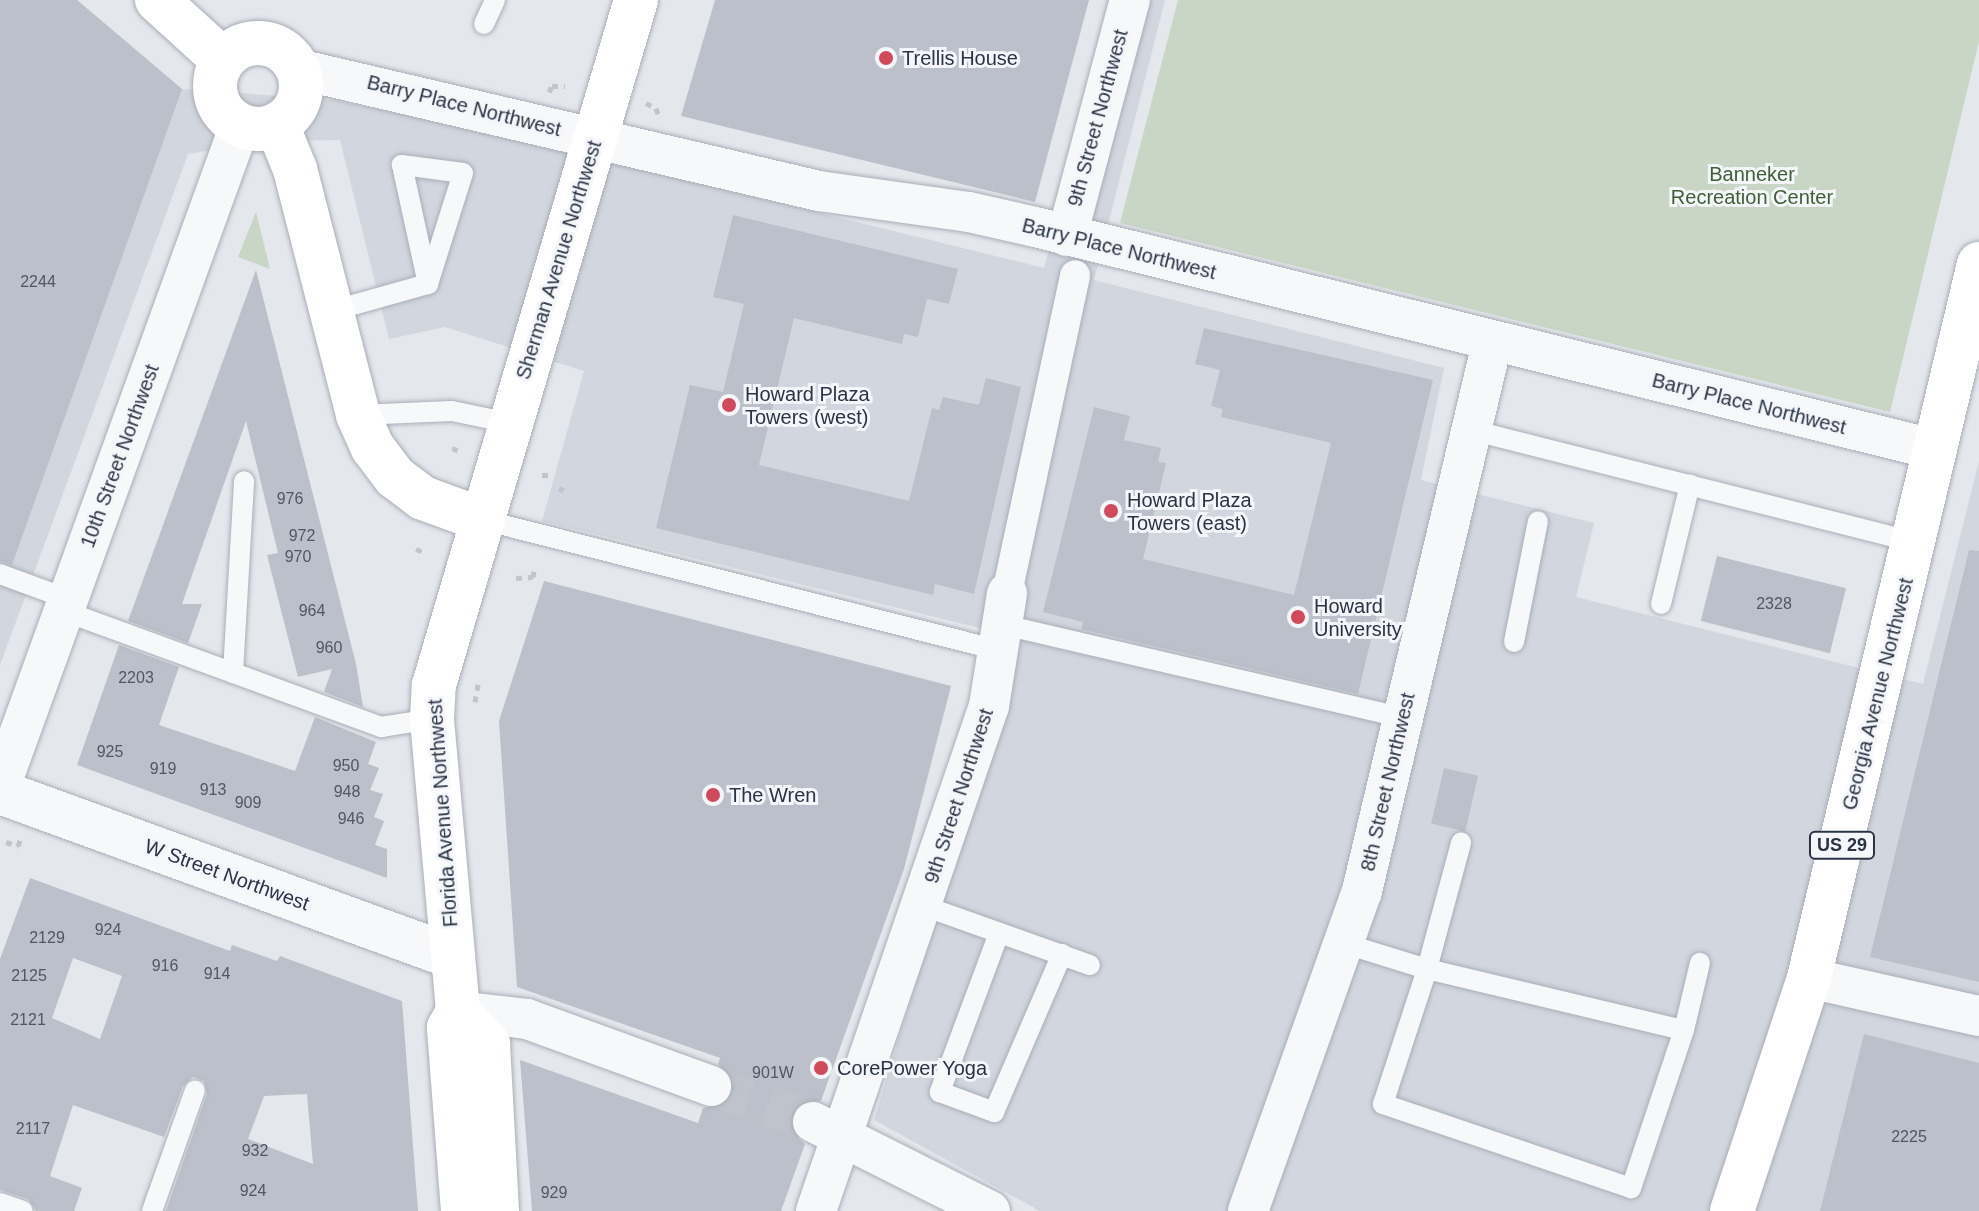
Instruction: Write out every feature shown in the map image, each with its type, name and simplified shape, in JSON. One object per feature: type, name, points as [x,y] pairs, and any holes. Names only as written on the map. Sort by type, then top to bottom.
[{"type":"main road","points":[[157,0],[223,60]]},
{"type":"main road","name":"Sherman Avenue Northwest","points":[[483,520],[636,0]]},
{"type":"main road","points":[[258,125],[295,107],[298,69],[269,45],[244,45],[223,60],[217,71],[216,97],[258,125],[295,169],[358,415],[373,448],[395,477],[423,498],[483,520]]},
{"type":"main road","name":"Georgia Avenue Northwest","points":[[1732,1211],[1809,978],[1937,450],[1973,322],[1979,264]]},
{"type":"main road","name":"Florida Avenue Northwest","points":[[463,1211],[449,1028],[458,1011],[453,957],[453,716],[438,669],[483,520]]},
{"type":"main road","points":[[458,1011],[488,1044],[497,1211]]},
{"type":"street","name":"9th Street Northwest","points":[[1067,236],[1130,0]]},
{"type":"street","name":"Barry Place Northwest","points":[[298,69],[819,191],[969,212],[1937,450]]},
{"type":"street","name":"10th Street Northwest","points":[[0,790],[66,605],[258,125]]},
{"type":"street","name":"9th Street Northwest","points":[[816,1211],[829,1128],[924,906],[989,706],[1000,622],[1075,275]]},
{"type":"street","name":"8th Street Northwest","points":[[1248,1211],[1346,944],[1492,343]]},
{"type":"street","name":"W Street Northwest","points":[[0,790],[453,957]]},
{"type":"street","points":[[1809,978],[1979,1016]]},
{"type":"street","points":[[458,1011],[527,1019],[711,1086]]},
{"type":"street","points":[[829,1128],[990,1211]]},
{"type":"lane","points":[[484,24],[495,0]]},
{"type":"lane","points":[[402,165],[463,173],[428,284],[408,195],[402,165]]},
{"type":"lane","points":[[332,311],[428,284]]},
{"type":"lane","points":[[358,415],[452,411],[510,423]]},
{"type":"lane","points":[[1471,430],[1915,542]]},
{"type":"lane","points":[[233,673],[244,481]]},
{"type":"lane","points":[[1661,604],[1690,484]]},
{"type":"lane","points":[[483,520],[1000,622],[1403,718]]},
{"type":"lane","points":[[1514,642],[1538,521]]},
{"type":"lane","points":[[0,574],[66,605],[233,673],[381,727],[453,716]]},
{"type":"lane","points":[[1461,843],[1427,969],[1383,1104],[1631,1188],[1684,1030],[1700,963]]},
{"type":"lane","points":[[924,906],[1090,965]]},
{"type":"lane","points":[[999,933],[940,1092],[994,1112],[1062,954]]},
{"type":"lane","points":[[1346,944],[1427,969],[1684,1030]]},
{"type":"lane","points":[[152,1211],[195,1090]]},
{"type":"lane","points":[[0,1203],[23,1211]]},
{"type":"path","points":[[552,86],[565,86]]},
{"type":"path","points":[[641,101],[656,108],[660,124]]},
{"type":"path","points":[[542,475],[552,475]]},
{"type":"path","points":[[416,549],[424,552]]},
{"type":"path","points":[[516,578],[533,577],[534,571]]},
{"type":"path","points":[[453,716],[483,666]]},
{"type":"shaded area","name":"Howard University","points":[[0,0],[77,0],[182,89],[334,100],[515,138],[1044,268],[1114,0],[1165,0],[1094,280],[1444,368],[1421,480],[1594,523],[1576,597],[1923,684],[1979,461],[1979,1211],[1040,1211],[874,1120],[1021,638],[542,521],[584,371],[445,327],[389,339],[340,140],[267,141],[188,154],[0,665]]},
{"type":"green space","name":"Banneker Recreation Center","points":[[1178,0],[1979,0],[1979,41],[1890,412],[1120,223]]},
{"type":"green space","points":[[256,212],[270,269],[238,257]]},
{"type":"building","points":[[0,0],[77,0],[182,89],[12,565],[0,561]]},
{"type":"building","name":"Trellis House","points":[[715,0],[1089,0],[1035,202],[681,116]]},
{"type":"building","name":"Howard Plaza Towers (west)","points":[[733,215],[958,269],[949,304],[927,299],[918,337],[904,334],[902,344],[794,318],[759,465],[909,501],[932,408],[939,410],[943,397],[979,405],[986,378],[1021,387],[974,594],[935,584],[933,595],[656,528],[690,385],[723,392],[744,304],[713,297]]},
{"type":"building","points":[[256,270],[356,664],[363,707],[324,692],[332,669],[298,677],[267,555],[278,553],[246,421],[182,604],[202,604],[188,643],[128,621]]},
{"type":"building","name":"Howard Plaza Towers (east)","points":[[1204,328],[1433,380],[1358,694],[1081,629],[1083,622],[1043,612],[1094,407],[1130,416],[1124,440],[1161,448],[1158,462],[1166,463],[1143,559],[1294,595],[1331,443],[1221,417],[1223,409],[1211,406],[1220,370],[1195,364]]},
{"type":"building","points":[[1969,550],[1979,551],[1979,982],[1870,957]]},
{"type":"building","points":[[1717,556],[1846,588],[1830,653],[1701,621]]},
{"type":"building","name":"The Wren","points":[[544,581],[951,686],[904,869],[821,1101],[801,1102],[792,1112],[793,1134],[805,1144],[781,1211],[532,1211],[520,1060],[698,1123],[703,1108],[726,1103],[734,1083],[718,1064],[720,1058],[517,987],[499,721]]},
{"type":"building","points":[[119,645],[179,667],[159,725],[295,771],[315,717],[376,742],[368,764],[379,768],[370,790],[383,794],[374,817],[384,821],[375,845],[387,849],[387,878],[77,765]]},
{"type":"building","points":[[1444,768],[1478,776],[1465,831],[1431,824]]},
{"type":"building","points":[[30,878],[230,951],[232,945],[277,961],[280,956],[402,1001],[418,1211],[166,1211],[207,1094],[204,1081],[193,1077],[183,1086],[164,1137],[73,1105],[50,1176],[82,1188],[74,1211],[36,1211],[28,1199],[0,1190],[0,959]],"holes":[[[73,958],[122,976],[100,1039],[52,1018]],[[307,1094],[313,1164],[248,1139],[264,1096]]]},
{"type":"building","points":[[1864,1034],[1979,1063],[1979,1211],[1820,1211]]},
{"type":"tunnel","points":[[711,1086],[813,1122]]},
{"type":"place","name":"Trellis House","points":[[886,58]]},
{"type":"place","name":"Howard Plaza Towers (west)","points":[[729,405]]},
{"type":"place","name":"Howard Plaza Towers (east)","points":[[1111,511]]},
{"type":"place","name":"Howard University","points":[[1298,617]]},
{"type":"place","name":"The Wren","points":[[713,795]]},
{"type":"place","name":"CorePower Yoga","points":[[821,1068]]}]
